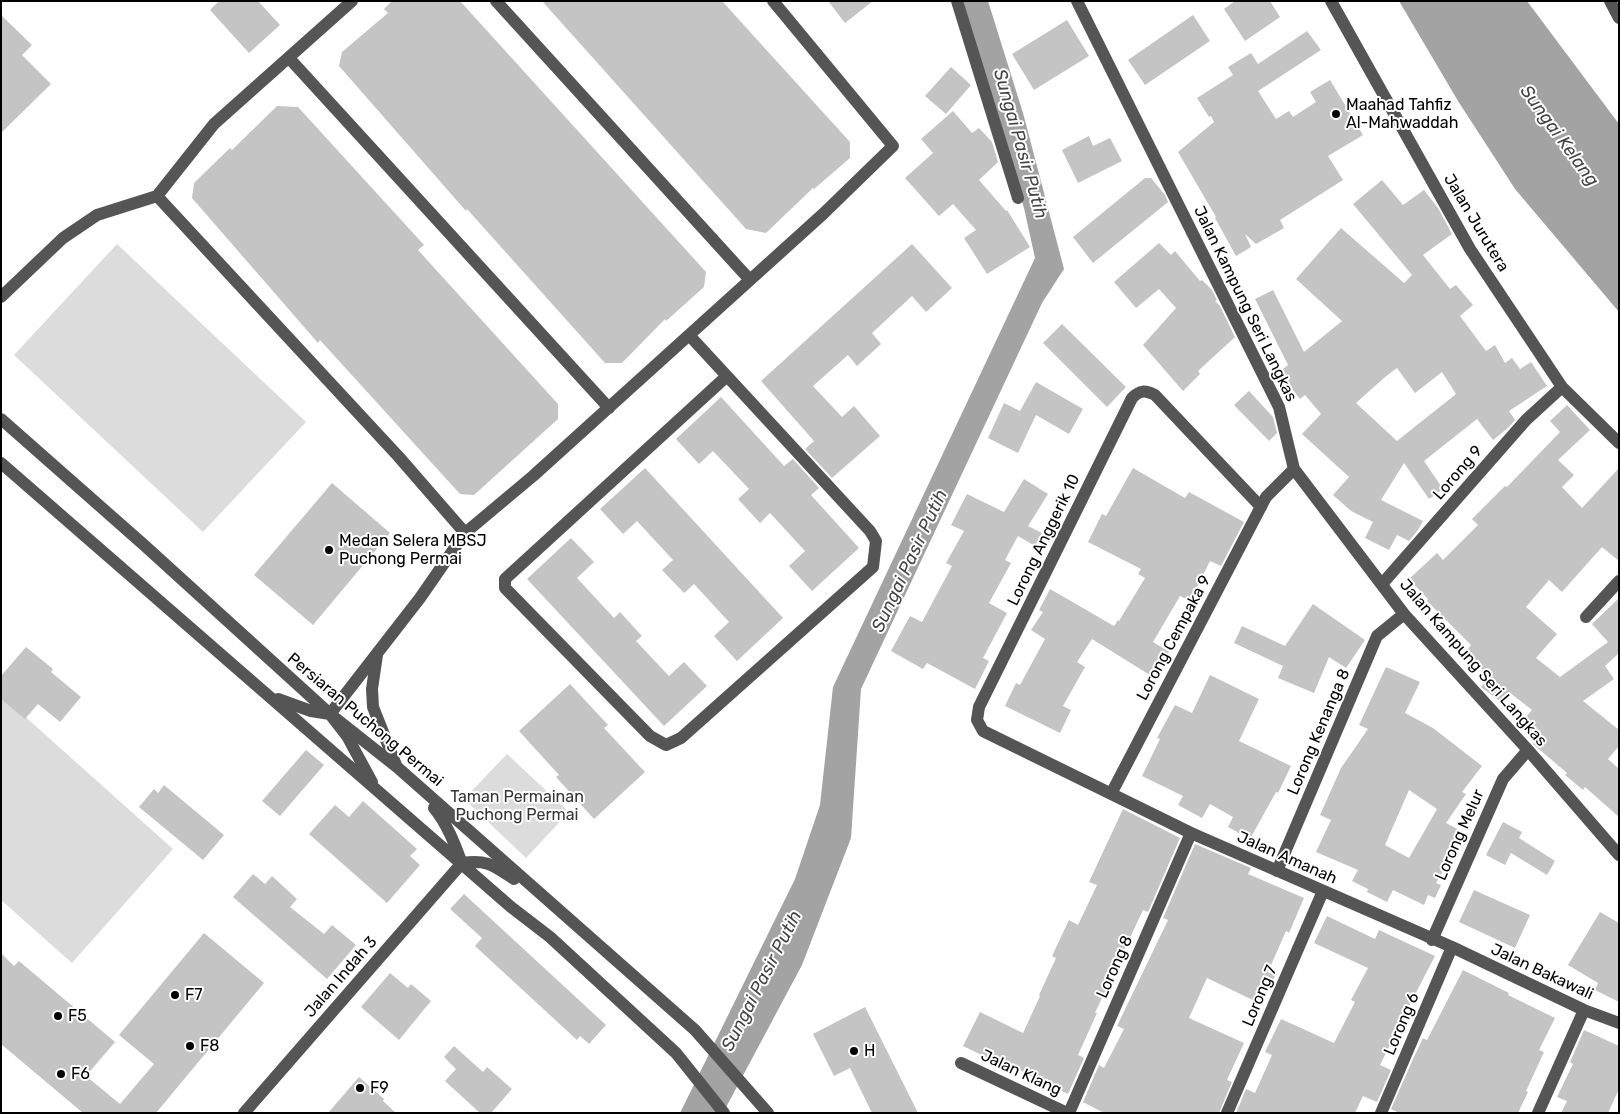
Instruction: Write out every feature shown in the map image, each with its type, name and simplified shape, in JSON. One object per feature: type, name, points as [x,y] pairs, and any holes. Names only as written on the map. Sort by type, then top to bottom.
[{"type":"street","points":[[1,297],[63,238],[84,224],[98,215],[157,196],[214,124],[352,1]]},
{"type":"street","points":[[496,1],[750,280]]},
{"type":"street","points":[[330,714],[420,598],[465,534],[533,476],[823,214],[892,146],[773,1]]},
{"type":"street","points":[[957,1],[1018,198]]},
{"type":"street","name":"Jalan Kampung Seri Langkas","points":[[1077,1],[1279,407],[1294,469],[1382,584],[1400,617],[1528,750],[1619,855]]},
{"type":"street","name":"Jalan Jurutera","points":[[1331,1],[1470,250],[1562,387],[1619,443]]},
{"type":"street","points":[[1610,1],[1619,18]]},
{"type":"street","points":[[289,58],[608,408]]},
{"type":"street","points":[[157,196],[398,456],[465,534]]},
{"type":"street","points":[[689,335],[727,376],[870,531],[876,542],[873,567],[681,738],[666,745],[650,736],[505,588],[505,579],[727,376]]},
{"type":"street","name":"Lorong 9","points":[[1382,584],[1526,420],[1562,387]]},
{"type":"street","name":"Lorong Anggerik 10","points":[[1111,794],[983,731],[977,720],[979,707],[1132,398],[1138,392],[1146,390],[1155,395],[1263,502]]},
{"type":"street","name":"Persiaran Puchong Permai","points":[[1,419],[144,545],[330,714],[397,767],[695,1030],[768,1113]]},
{"type":"street","points":[[1,463],[511,907],[557,943],[676,1054],[724,1113]]},
{"type":"street","name":"Lorong Cempaka 9","points":[[1111,794],[1263,502],[1294,469]]},
{"type":"street","points":[[1586,617],[1619,581]]},
{"type":"street","name":"Lorong Kenanga 8","points":[[1277,872],[1377,636],[1400,617]]},
{"type":"street","points":[[377,652],[372,689],[373,707],[397,767]]},
{"type":"street","points":[[268,695],[311,711],[330,714],[347,736],[376,789]]},
{"type":"street","name":"Lorong Melur","points":[[1432,940],[1503,779],[1528,750]]},
{"type":"street","points":[[413,782],[444,820],[462,863]]},
{"type":"street","name":"Jalan Amanah","points":[[1111,794],[1191,834],[1452,948]]},
{"type":"street","name":"Lorong 8","points":[[1068,1113],[1191,834]]},
{"type":"street","points":[[462,863],[484,862],[544,896]]},
{"type":"street","name":"Jalan Indah 3","points":[[244,1113],[462,863]]},
{"type":"street","name":"Lorong 7","points":[[1227,1113],[1323,891]]},
{"type":"street","name":"Jalan Bakawali","points":[[1452,948],[1584,1010],[1619,1023]]},
{"type":"street","name":"Lorong 6","points":[[1381,1113],[1452,948]]},
{"type":"street","points":[[1538,1113],[1584,1010]]},
{"type":"street","name":"Jalan Klang","points":[[961,1063],[1068,1113]]},
{"type":"green space","points":[[117,244],[306,422],[203,532],[14,355]]},
{"type":"green space","points":[[1,695],[173,849],[72,963],[1,900]]},
{"type":"green space","name":"Taman Permainan Puchong Permai","points":[[507,754],[569,812],[526,858],[464,799]]},
{"type":"water","name":"Sungai Pasir Putih","points":[[960,1],[988,1],[1023,113],[1064,269],[1042,303],[861,689],[851,838],[802,965],[723,1113],[680,1113],[795,879],[820,805],[833,687],[1035,258],[1024,208]]},
{"type":"water","name":"Sungai Kelang","points":[[1399,1],[1527,1],[1619,124],[1619,312],[1515,189],[1458,101]]},
{"type":"building","points":[[219,1],[258,1],[280,25],[249,53],[210,10]]},
{"type":"building","points":[[392,1],[460,1],[706,272],[704,287],[666,321],[665,319],[622,363],[605,363],[467,209],[466,211],[339,66],[342,52],[388,13],[384,9]]},
{"type":"building","points":[[542,1],[722,1],[850,142],[850,158],[813,188],[766,233],[746,229]]},
{"type":"building","points":[[828,1],[873,1],[845,23]]},
{"type":"building","points":[[1235,1],[1270,1],[1280,17],[1245,41],[1224,9]]},
{"type":"building","points":[[1,15],[32,45],[22,55],[51,84],[1,133]]},
{"type":"building","points":[[1193,15],[1210,41],[1145,85],[1128,60]]},
{"type":"building","points":[[1067,20],[1089,56],[1034,90],[1012,54]]},
{"type":"building","points":[[1307,31],[1321,50],[1258,91],[1276,119],[1289,111],[1293,117],[1316,102],[1310,92],[1330,80],[1363,135],[1328,156],[1343,180],[1280,220],[1284,228],[1256,244],[1245,234],[1251,247],[1236,256],[1216,217],[1178,152],[1214,122],[1197,98],[1233,75],[1228,67],[1251,53],[1258,64]]},
{"type":"building","points":[[951,67],[971,85],[946,114],[925,96]]},
{"type":"building","points":[[277,106],[298,107],[424,245],[418,250],[558,404],[558,419],[474,495],[460,494],[320,340],[318,343],[192,198],[194,183],[230,148],[232,150]]},
{"type":"building","points":[[953,111],[972,133],[979,128],[992,142],[998,162],[979,180],[1007,210],[1030,247],[987,274],[964,238],[976,230],[953,204],[939,216],[905,178],[933,153],[921,139]]},
{"type":"building","points":[[1089,136],[1093,146],[1110,138],[1122,161],[1078,183],[1062,150]]},
{"type":"building","points":[[1145,178],[1151,178],[1165,195],[1168,202],[1093,263],[1073,237]]},
{"type":"building","points":[[1382,180],[1403,205],[1424,190],[1438,208],[1452,234],[1423,255],[1450,289],[1456,285],[1473,305],[1460,316],[1486,351],[1495,345],[1505,363],[1512,358],[1520,369],[1531,362],[1547,386],[1509,411],[1515,420],[1493,440],[1477,419],[1424,461],[1443,489],[1429,499],[1404,463],[1381,500],[1423,521],[1409,541],[1397,535],[1389,550],[1365,538],[1373,522],[1351,511],[1333,495],[1349,477],[1302,434],[1321,414],[1305,395],[1300,399],[1279,372],[1288,365],[1255,299],[1273,290],[1304,352],[1342,321],[1296,279],[1341,228],[1404,283],[1412,275],[1353,204]],"holes":[[[1397,368],[1415,393],[1442,372],[1456,394],[1397,441],[1356,403]]]},
{"type":"building","points":[[1159,243],[1171,255],[1175,251],[1200,281],[1202,280],[1212,290],[1217,300],[1215,301],[1220,306],[1235,337],[1198,371],[1200,374],[1183,391],[1143,345],[1176,308],[1159,289],[1136,308],[1114,282]]},
{"type":"building","points":[[912,244],[952,288],[926,312],[912,296],[872,333],[881,344],[857,366],[848,355],[813,386],[842,417],[854,406],[880,436],[832,478],[805,449],[814,441],[761,381]]},
{"type":"building","points":[[1062,324],[1126,387],[1107,407],[1043,343]]},
{"type":"building","points":[[1036,382],[1083,409],[1069,434],[1036,415],[1018,453],[988,438],[1004,403],[1020,411]]},
{"type":"building","points":[[1249,391],[1273,417],[1277,433],[1269,441],[1234,405]]},
{"type":"building","points":[[721,397],[784,466],[793,459],[819,488],[811,495],[859,548],[812,591],[789,566],[805,551],[770,513],[760,523],[738,499],[749,489],[713,451],[699,464],[676,439]]},
{"type":"building","points":[[1567,405],[1590,430],[1558,460],[1574,475],[1562,487],[1582,508],[1619,468],[1619,561],[1602,547],[1562,592],[1549,580],[1526,607],[1557,634],[1536,658],[1560,677],[1608,642],[1592,624],[1619,598],[1619,653],[1605,666],[1614,679],[1583,701],[1619,730],[1619,746],[1608,759],[1619,769],[1619,817],[1585,787],[1583,790],[1565,775],[1567,773],[1533,744],[1537,739],[1520,724],[1532,710],[1509,692],[1501,702],[1481,687],[1490,676],[1464,654],[1471,645],[1427,601],[1428,599],[1409,579],[1437,553],[1443,560],[1478,525],[1472,519],[1505,486],[1507,487],[1560,432],[1550,421]]},
{"type":"building","points":[[645,468],[783,618],[737,661],[714,636],[729,622],[694,584],[684,593],[662,570],[673,560],[637,521],[623,534],[600,509]]},
{"type":"building","points":[[1133,468],[1185,498],[1189,492],[1244,522],[1221,566],[1210,561],[1190,601],[1180,596],[1153,642],[1169,652],[1153,677],[1092,639],[1077,662],[1085,667],[1063,706],[1071,710],[1060,733],[1005,706],[1016,683],[1020,685],[1045,639],[1031,630],[1043,612],[1039,610],[1050,589],[1114,626],[1145,578],[1138,574],[1141,569],[1088,542],[1102,514],[1106,516]]},
{"type":"building","points":[[1024,479],[1048,494],[1028,526],[1042,533],[1035,546],[1018,536],[1005,560],[1011,563],[989,603],[1007,613],[983,658],[989,661],[975,689],[927,663],[923,669],[891,651],[910,616],[922,622],[952,566],[946,563],[964,531],[951,525],[967,494],[1004,512]]},
{"type":"building","points":[[332,483],[390,533],[313,625],[254,575]]},
{"type":"building","points":[[571,538],[594,562],[577,578],[614,618],[620,612],[642,636],[636,641],[669,676],[684,662],[707,686],[664,726],[527,579]]},
{"type":"building","points":[[1313,604],[1365,640],[1346,668],[1329,657],[1314,693],[1278,678],[1283,666],[1234,643],[1242,626],[1285,646]]},
{"type":"building","points":[[26,647],[53,669],[51,672],[81,697],[60,722],[38,704],[25,719],[1,699],[1,676]]},
{"type":"building","points":[[1386,667],[1420,682],[1405,713],[1433,728],[1482,766],[1462,792],[1466,794],[1446,823],[1465,833],[1436,883],[1441,885],[1435,898],[1428,895],[1424,905],[1393,890],[1387,902],[1367,892],[1368,889],[1352,881],[1358,870],[1316,852],[1331,820],[1320,815],[1341,768],[1368,729],[1359,725]],"holes":[[[1409,790],[1437,809],[1409,858],[1385,845]]]},
{"type":"building","points":[[1210,675],[1259,699],[1239,741],[1291,766],[1278,793],[1276,792],[1250,839],[1228,827],[1233,817],[1210,804],[1202,818],[1178,805],[1183,796],[1142,776],[1160,739],[1157,738],[1175,705],[1192,713]]},
{"type":"building","points":[[570,684],[608,725],[604,728],[645,772],[594,819],[556,777],[559,775],[519,731]]},
{"type":"building","points":[[306,750],[324,765],[280,816],[262,801]]},
{"type":"building","points":[[164,785],[224,835],[203,860],[139,807],[154,789],[158,793]]},
{"type":"building","points":[[363,801],[417,849],[410,856],[420,865],[387,903],[309,834],[335,805],[349,817]]},
{"type":"building","points":[[1123,809],[1180,838],[1148,912],[1143,910],[1095,1013],[1097,1013],[1078,1055],[1084,1058],[1068,1094],[1009,1065],[1008,1068],[963,1046],[980,1012],[1023,1033],[1056,958],[1052,956],[1069,920],[1078,925],[1097,885],[1089,882]]},
{"type":"building","points":[[1503,822],[1522,832],[1519,838],[1555,861],[1547,875],[1511,853],[1505,865],[1486,855]]},
{"type":"building","points":[[1195,844],[1251,868],[1248,874],[1304,898],[1289,933],[1286,931],[1268,972],[1275,976],[1261,1004],[1207,978],[1189,1018],[1244,1043],[1227,1080],[1232,1082],[1219,1113],[1104,1113],[1083,1102],[1099,1065],[1104,1068],[1124,1029],[1117,1026],[1168,920],[1163,918]]},
{"type":"building","points":[[253,874],[265,884],[272,876],[297,899],[290,907],[324,934],[332,925],[356,945],[327,979],[233,897]]},
{"type":"building","points":[[1474,890],[1530,915],[1515,948],[1459,922]]},
{"type":"building","points":[[464,894],[606,1025],[589,1044],[580,1036],[577,1040],[475,946],[482,938],[450,909]]},
{"type":"building","points":[[1600,912],[1619,923],[1619,1002],[1595,990],[1598,983],[1568,965]]},
{"type":"building","points":[[1327,916],[1375,939],[1379,930],[1435,956],[1380,1065],[1391,1070],[1377,1102],[1363,1096],[1355,1113],[1236,1113],[1246,1089],[1255,1093],[1272,1055],[1265,1052],[1281,1019],[1334,1043],[1355,1002],[1351,1000],[1368,968],[1314,943]]},
{"type":"building","points":[[204,933],[264,983],[156,1113],[83,1113],[1,1044],[1,953],[14,966],[19,961],[115,1042],[86,1076],[120,1104],[154,1064],[119,1035]]},
{"type":"building","points":[[1463,970],[1555,1018],[1539,1050],[1544,1052],[1526,1091],[1528,1092],[1518,1113],[1399,1113],[1391,1109],[1413,1059],[1423,1038],[1427,1040]]},
{"type":"building","points":[[390,973],[408,988],[411,984],[431,1001],[399,1040],[361,1007]]},
{"type":"building","name":"H","points":[[865,1007],[918,1113],[872,1113],[850,1068],[834,1076],[813,1034]]},
{"type":"building","points":[[1584,1030],[1619,1046],[1619,1089],[1608,1113],[1561,1113],[1567,1101],[1557,1097],[1573,1064],[1570,1062]]},
{"type":"building","points":[[454,1046],[483,1072],[487,1067],[512,1089],[491,1113],[480,1113],[445,1081],[456,1069],[444,1057]]},
{"type":"building","name":"F9","points":[[359,1077],[384,1099],[383,1101],[396,1113],[328,1113]]},
{"type":"place","name":"Maahad Tahfiz Al-Mahwaddah","points":[[1336,114]]},
{"type":"place","name":"Medan Selera MBSJ Puchong Permai","points":[[329,550]]},
{"type":"place","name":"F7","points":[[175,995]]},
{"type":"place","name":"F5","points":[[58,1016]]},
{"type":"place","name":"F8","points":[[190,1046]]},
{"type":"place","name":"H","points":[[854,1051]]},
{"type":"place","name":"F6","points":[[61,1074]]},
{"type":"place","name":"F9","points":[[360,1088]]}]
